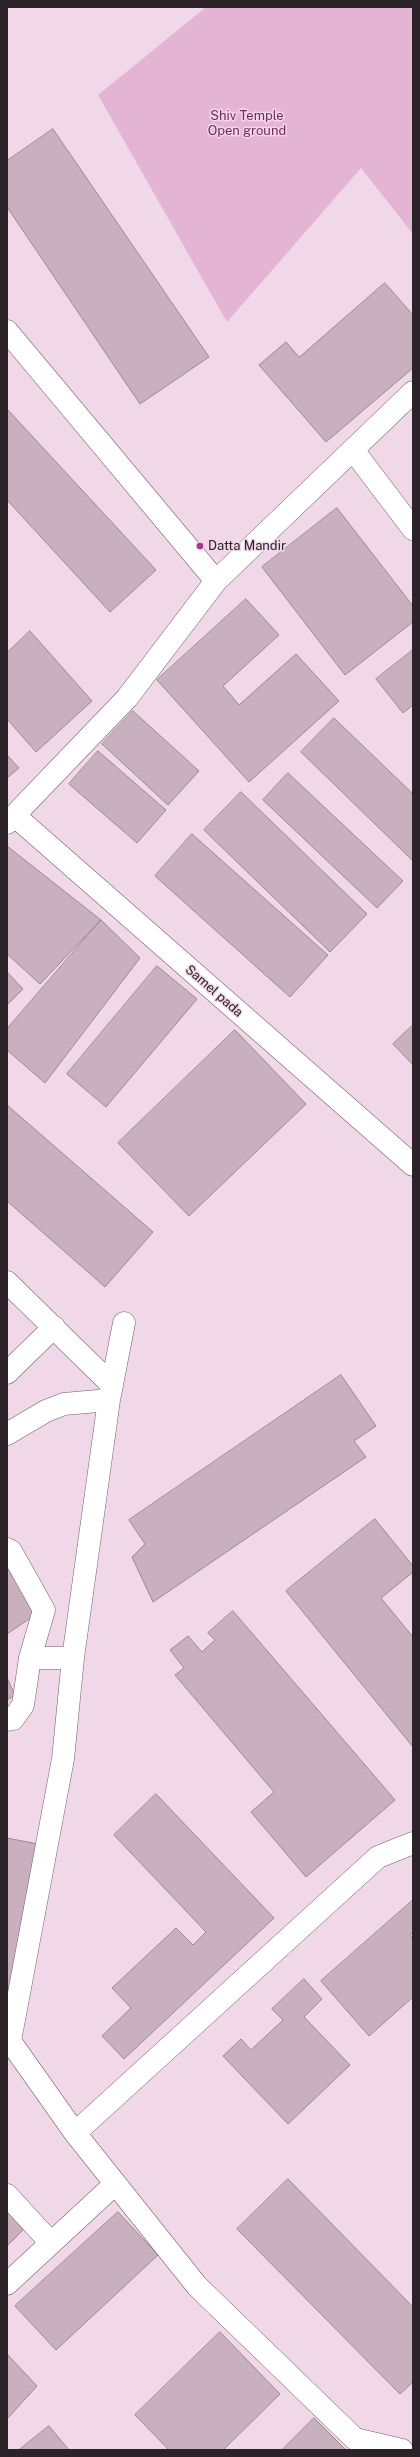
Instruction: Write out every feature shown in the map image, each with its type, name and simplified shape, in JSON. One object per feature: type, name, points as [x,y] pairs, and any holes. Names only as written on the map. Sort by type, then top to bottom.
[{"type":"street","points":[[7,331],[216,581]]},
{"type":"street","points":[[11,819],[127,698],[216,581],[413,392]]},
{"type":"street","points":[[353,450],[413,529]]},
{"type":"street","name":"Samel pada","points":[[11,819],[413,1165]]},
{"type":"street","points":[[7,1282],[54,1327],[110,1393]]},
{"type":"street","points":[[124,1323],[110,1393],[73,1658],[63,1759],[8,2042],[75,2133],[197,2286],[355,2439],[402,2450]]},
{"type":"street","points":[[7,1373],[54,1327]]},
{"type":"street","points":[[7,1434],[46,1411],[64,1404],[110,1393]]},
{"type":"street","points":[[7,1550],[11,1551],[44,1610],[30,1658],[23,1705],[13,1719],[7,1720]]},
{"type":"street","points":[[30,1658],[73,1658]]},
{"type":"street","points":[[75,2133],[378,1857],[413,1843]]},
{"type":"street","points":[[7,2284],[115,2184]]},
{"type":"street","points":[[7,2195],[51,2243]]},
{"type":"street","points":[[406,2450],[413,2446]]},
{"type":"green space","name":"Shiv Temple Open ground","points":[[206,7],[413,7],[413,234],[361,168],[227,322],[98,95]]},
{"type":"building","points":[[53,129],[209,357],[140,404],[7,207],[7,161]]},
{"type":"building","points":[[385,283],[413,315],[413,368],[326,442],[259,365],[286,342],[299,357]]},
{"type":"building","points":[[7,409],[156,570],[110,612],[7,500]]},
{"type":"building","points":[[337,508],[413,606],[413,622],[345,675],[262,567]]},
{"type":"building","points":[[246,599],[279,635],[223,686],[239,705],[296,654],[339,701],[249,782],[157,680]]},
{"type":"building","points":[[30,631],[92,701],[36,752],[7,719],[7,653]]},
{"type":"building","points":[[413,650],[413,705],[403,713],[376,679]]},
{"type":"building","points":[[133,711],[199,771],[168,805],[102,744]]},
{"type":"building","points":[[334,718],[413,794],[413,861],[301,752]]},
{"type":"building","points":[[98,751],[166,810],[137,843],[69,784]]},
{"type":"building","points":[[7,755],[19,768],[7,778]]},
{"type":"building","points":[[288,773],[403,881],[377,908],[263,800]]},
{"type":"building","points":[[241,792],[367,914],[330,952],[204,830]]},
{"type":"building","points":[[192,834],[328,955],[290,997],[155,876]]},
{"type":"building","points":[[7,846],[101,920],[40,984],[7,954]]},
{"type":"building","points":[[101,920],[140,958],[45,1083],[7,1050],[7,1029]]},
{"type":"building","points":[[157,966],[197,999],[106,1107],[67,1074]]},
{"type":"building","points":[[7,972],[23,989],[7,1005]]},
{"type":"building","points":[[413,1025],[413,1065],[393,1044]]},
{"type":"building","points":[[235,1030],[306,1104],[189,1216],[118,1143]]},
{"type":"building","points":[[7,1105],[153,1232],[105,1287],[7,1201]]},
{"type":"building","points":[[341,1375],[376,1426],[354,1441],[366,1457],[153,1602],[132,1557],[145,1544],[129,1520]]},
{"type":"building","points":[[375,1519],[413,1566],[413,1572],[381,1598],[413,1637],[413,1747],[286,1591]]},
{"type":"building","points":[[7,1559],[38,1613],[7,1634]]},
{"type":"building","points":[[233,1611],[395,1800],[306,1877],[251,1812],[274,1792],[175,1675],[184,1668],[170,1650],[188,1636],[202,1652],[215,1640],[208,1633]]},
{"type":"building","points":[[7,1678],[15,1695],[7,1700]]},
{"type":"building","points":[[156,1794],[274,1918],[124,2059],[102,2036],[131,2008],[112,1988],[176,1928],[193,1945],[206,1932],[114,1835]]},
{"type":"building","points":[[7,1838],[38,1844],[7,2017]]},
{"type":"building","points":[[413,1900],[413,1932],[410,1935],[413,1939],[413,1997],[369,2036],[321,1981]]},
{"type":"building","points":[[304,1979],[322,1999],[304,2017],[350,2065],[288,2124],[223,2056],[241,2039],[251,2050],[283,2020],[272,2009]]},
{"type":"building","points":[[288,2179],[413,2307],[413,2382],[400,2394],[237,2229]]},
{"type":"building","points":[[7,2207],[27,2226],[7,2246]]},
{"type":"building","points":[[118,2212],[158,2255],[56,2350],[15,2306]]},
{"type":"building","points":[[220,2332],[280,2394],[223,2450],[169,2450],[135,2415]]},
{"type":"building","points":[[7,2354],[37,2386],[7,2419]]},
{"type":"building","points":[[314,2418],[346,2450],[282,2450]]},
{"type":"building","points":[[49,2426],[69,2450],[19,2450]]},
{"type":"place","name":"Datta Mandir","points":[[200,546]]}]
